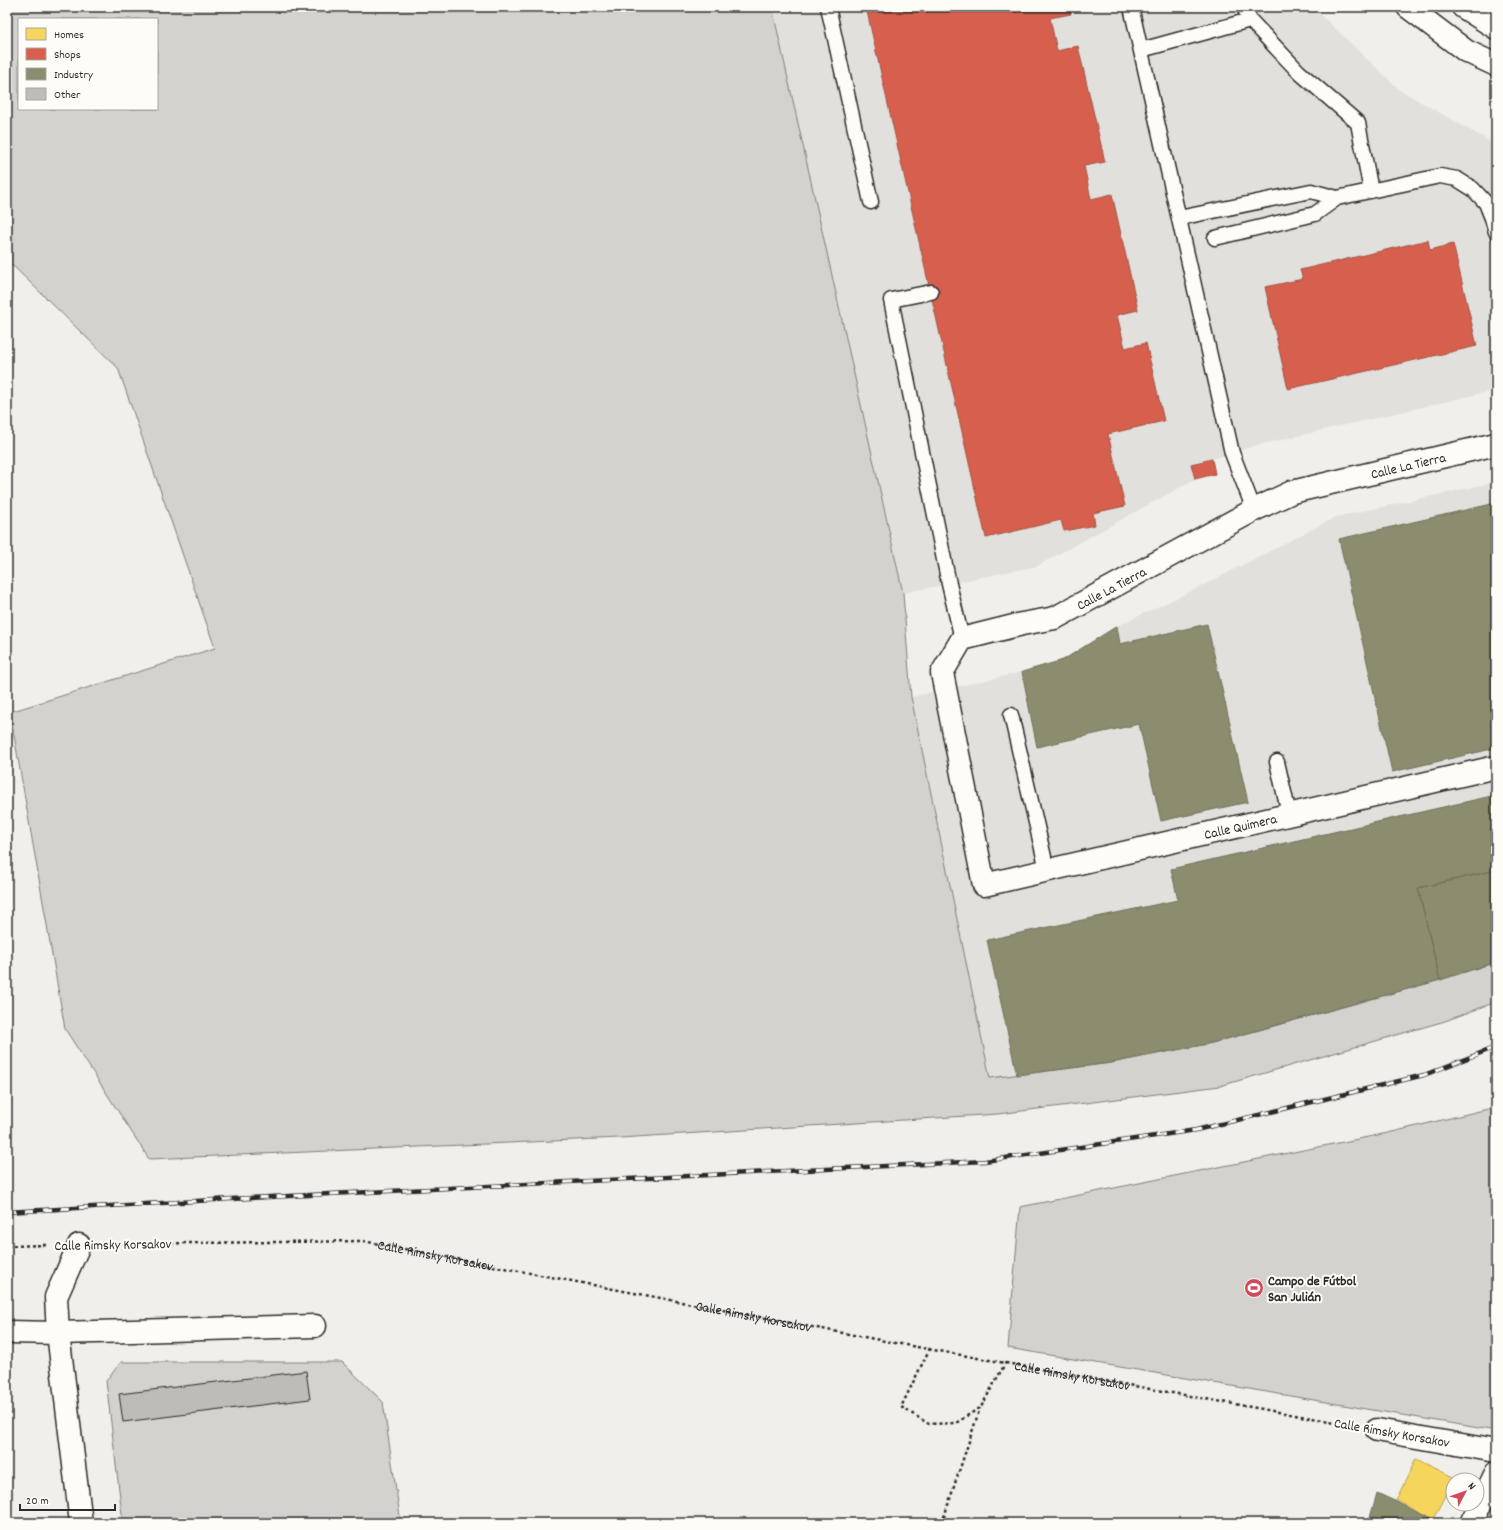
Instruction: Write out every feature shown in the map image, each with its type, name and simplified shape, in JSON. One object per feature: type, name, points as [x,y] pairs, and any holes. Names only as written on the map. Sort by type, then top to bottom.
[{"type":"main road","points":[[1408,7],[1466,51],[1496,66]]},
{"type":"main road","points":[[1463,7],[1496,28]]},
{"type":"main road","name":"Calle La Tierra","points":[[962,639],[1022,624],[1055,618],[1254,510],[1292,492],[1496,444]]},
{"type":"main road","name":"Calle Quimera","points":[[962,639],[942,673],[984,885],[1496,767]]},
{"type":"main road","points":[[79,1245],[56,1297],[58,1333],[81,1523]]},
{"type":"main road","points":[[7,1332],[58,1333],[315,1326]]},
{"type":"main road","name":"Calle Rimsky Korsakov","points":[[1377,1430],[1496,1451]]},
{"type":"main road","points":[[1471,1523],[1496,1473]]},
{"type":"lane","points":[[828,7],[871,202]]},
{"type":"lane","points":[[1131,7],[1232,453],[1254,510]]},
{"type":"lane","points":[[1244,7],[1250,20],[1299,72],[1358,123],[1371,191]]},
{"type":"lane","points":[[1141,50],[1250,20]]},
{"type":"lane","points":[[1214,238],[1316,214],[1337,198],[1440,176],[1457,179],[1473,189],[1486,203],[1496,232]]},
{"type":"lane","points":[[1179,218],[1311,191],[1337,198]]},
{"type":"lane","points":[[930,292],[891,300],[949,584],[962,639]]},
{"type":"lane","points":[[1011,715],[1047,870]]},
{"type":"lane","points":[[1277,762],[1289,814]]},
{"type":"path","name":"Calle Rimsky Korsakov","points":[[7,1246],[363,1241],[930,1348],[1377,1430]]},
{"type":"path","points":[[930,1348],[901,1407],[929,1424],[956,1423],[981,1407]]},
{"type":"path","points":[[942,1523],[981,1407],[1006,1362]]},
{"type":"shaded area","points":[[7,7],[772,7],[903,593],[911,697],[990,1078],[1111,1063],[1212,1043],[1440,980],[1496,962],[1496,1002],[1445,1021],[1220,1086],[998,1114],[620,1138],[149,1159],[65,1029],[10,712],[215,648],[118,368],[7,260]]},
{"type":"shaded area","points":[[772,7],[1316,7],[1322,16],[1400,90],[1496,145],[1496,390],[1254,446],[1212,459],[1215,474],[1195,479],[1037,566],[903,593]]},
{"type":"shaded area","points":[[1496,482],[1496,962],[1440,980],[1212,1043],[1111,1063],[990,1078],[911,697],[1022,672],[1063,660],[1117,626],[1198,588],[1336,517]]},
{"type":"shaded area","name":"Campo de Fútbol San Julián","points":[[1496,1107],[1496,1431],[1008,1348],[1020,1207],[1388,1133]]},
{"type":"shaded area","points":[[121,1362],[342,1362],[383,1402],[401,1523],[123,1523],[106,1381]]},
{"type":"building: Homes","points":[[1416,1459],[1445,1473],[1445,1498],[1434,1519],[1396,1500]]},
{"type":"building: Shops","points":[[866,7],[1069,7],[1071,14],[1050,18],[1057,51],[1078,46],[1105,162],[1084,166],[1091,199],[1112,194],[1138,310],[1117,315],[1125,348],[1146,343],[1164,421],[1108,434],[1125,506],[1093,513],[1095,525],[1064,531],[1061,520],[986,538]]},
{"type":"building: Shops","points":[[1428,240],[1430,250],[1453,244],[1477,346],[1288,389],[1265,287],[1303,279],[1300,270]]},
{"type":"building: Shops","points":[[1212,459],[1215,474],[1195,479],[1191,464]]},
{"type":"building: Industry","points":[[1496,503],[1496,748],[1392,772],[1339,539]]},
{"type":"building: Industry","points":[[1207,624],[1248,802],[1161,821],[1139,724],[1037,747],[1022,672],[1063,660],[1117,626],[1120,644]]},
{"type":"building: Industry","points":[[1496,795],[1496,870],[1418,888],[1440,980],[1212,1043],[1111,1063],[1017,1075],[987,940],[1178,900],[1171,869]]},
{"type":"building: Industry","points":[[1496,870],[1496,962],[1440,980],[1418,888]]},
{"type":"building: Industry","points":[[1377,1493],[1439,1521],[1438,1523],[1373,1523],[1369,1521]]},
{"type":"building: Other","points":[[306,1371],[310,1399],[123,1422],[119,1394]]},
{"type":"railway","points":[[7,1212],[231,1199],[985,1161],[1196,1130],[1424,1075],[1496,1047]]},
{"type":"place","name":"Campo de Fútbol San Julián","points":[[1254,1288]]}]
